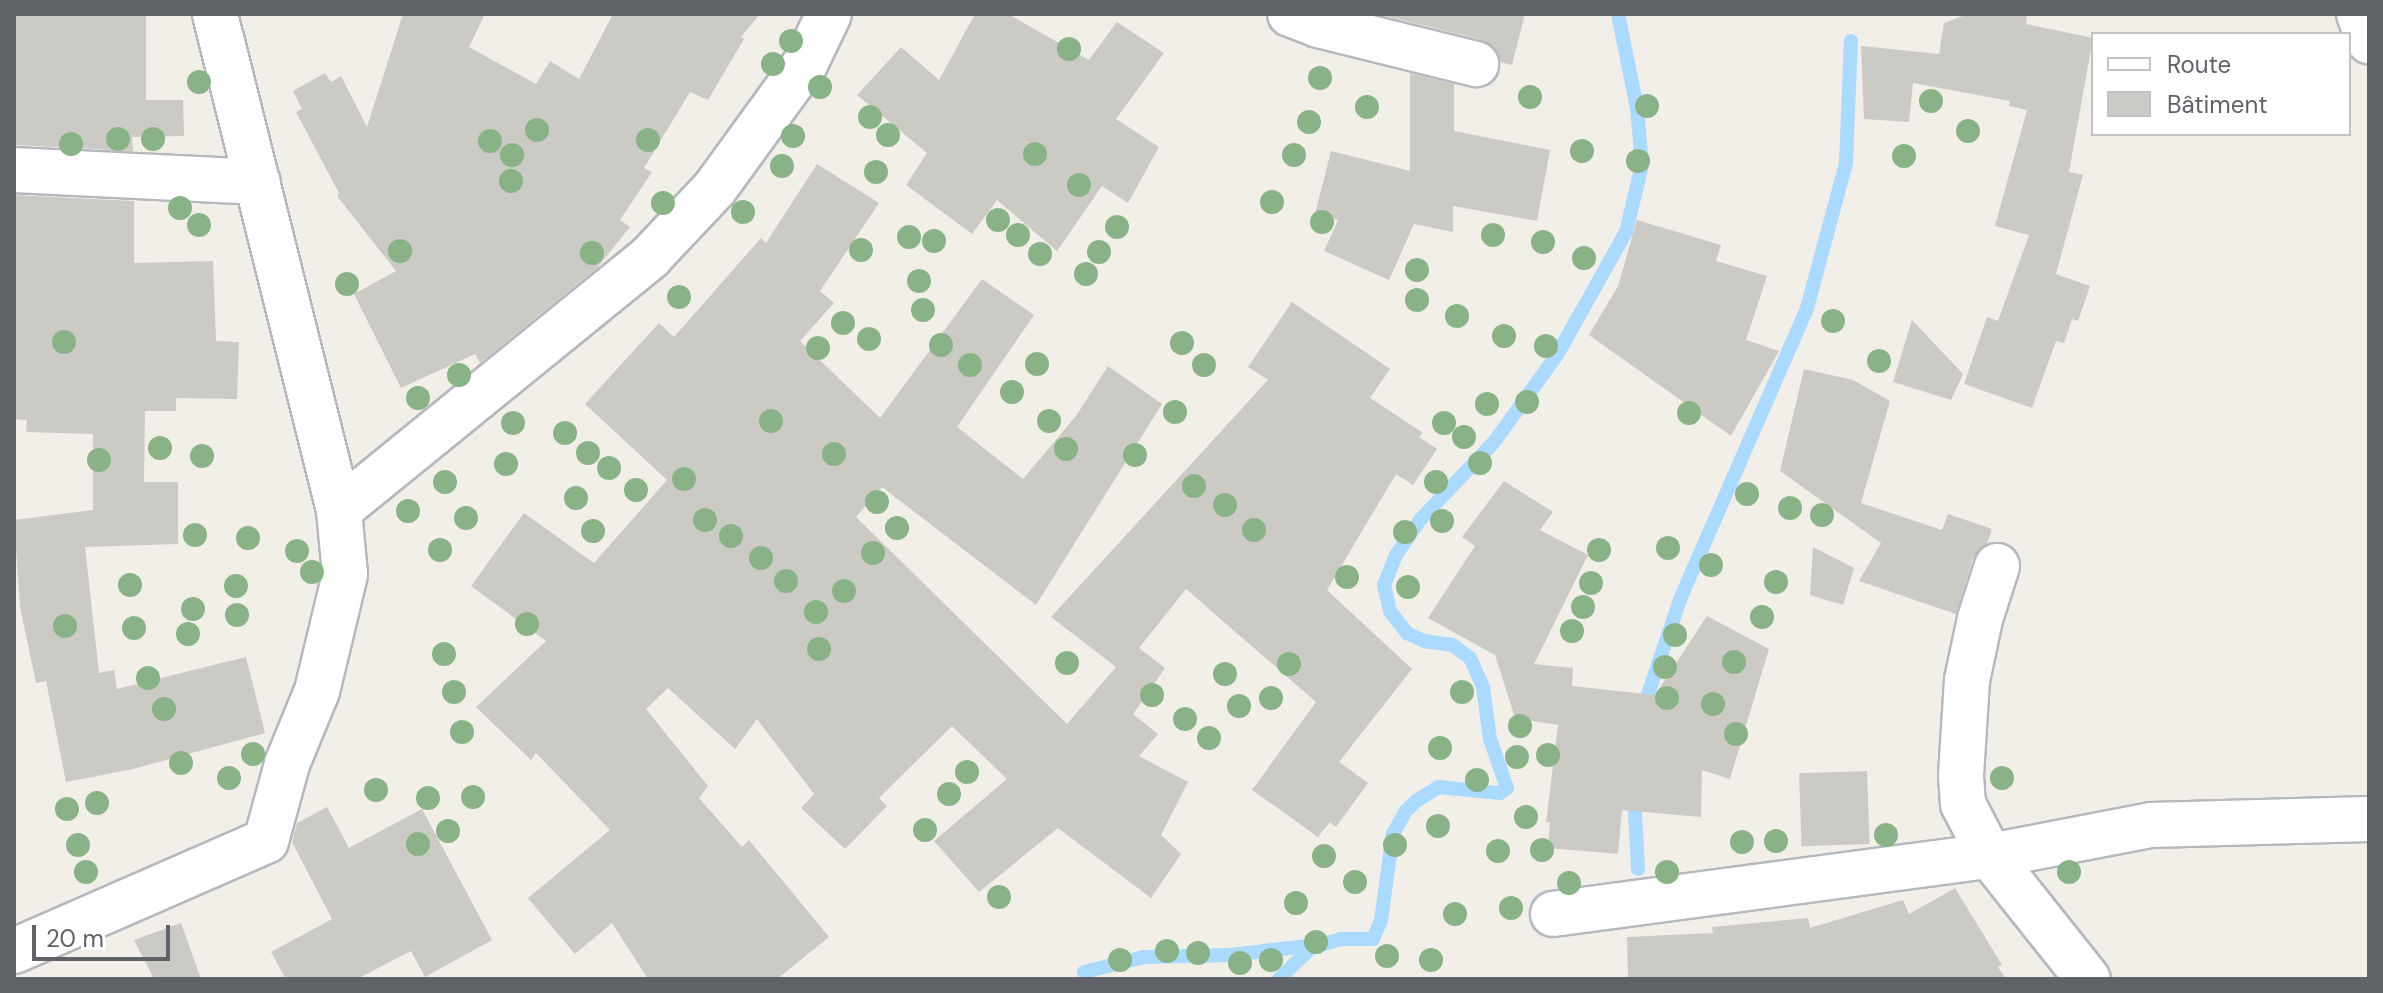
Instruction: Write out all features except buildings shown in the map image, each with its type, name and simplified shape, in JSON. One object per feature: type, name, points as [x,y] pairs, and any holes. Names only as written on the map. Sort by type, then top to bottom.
[{"type":"street","points":[[14,951],[266,841],[287,764],[317,691],[345,574],[339,510],[215,14]]},
{"type":"street","points":[[339,510],[651,256],[724,176],[805,64],[829,14]]},
{"type":"street","points":[[1290,14],[1318,25],[1476,64]]},
{"type":"street","points":[[2359,14],[2369,41]]},
{"type":"street","points":[[14,170],[258,182]]},
{"type":"street","points":[[1997,566],[1980,619],[1967,680],[1961,776],[1963,804],[1990,856],[2088,979]]},
{"type":"street","points":[[1553,914],[1990,856],[2151,825],[2369,819]]},
{"type":"waterway","points":[[1279,979],[1312,947],[1341,939],[1373,939],[1381,920],[1393,834],[1406,811],[1416,801],[1438,787],[1500,793],[1507,788],[1490,739],[1483,687],[1470,658],[1453,645],[1424,641],[1407,633],[1390,611],[1384,585],[1396,555],[1420,520],[1494,442],[1557,355],[1626,232],[1642,165],[1637,108],[1618,14]]},
{"type":"waterway","points":[[1643,709],[1681,597],[1807,308],[1846,163],[1851,41]]},
{"type":"waterway","points":[[1634,793],[1638,869]]},
{"type":"waterway","points":[[1084,972],[1144,957],[1231,955],[1307,946]]}]
